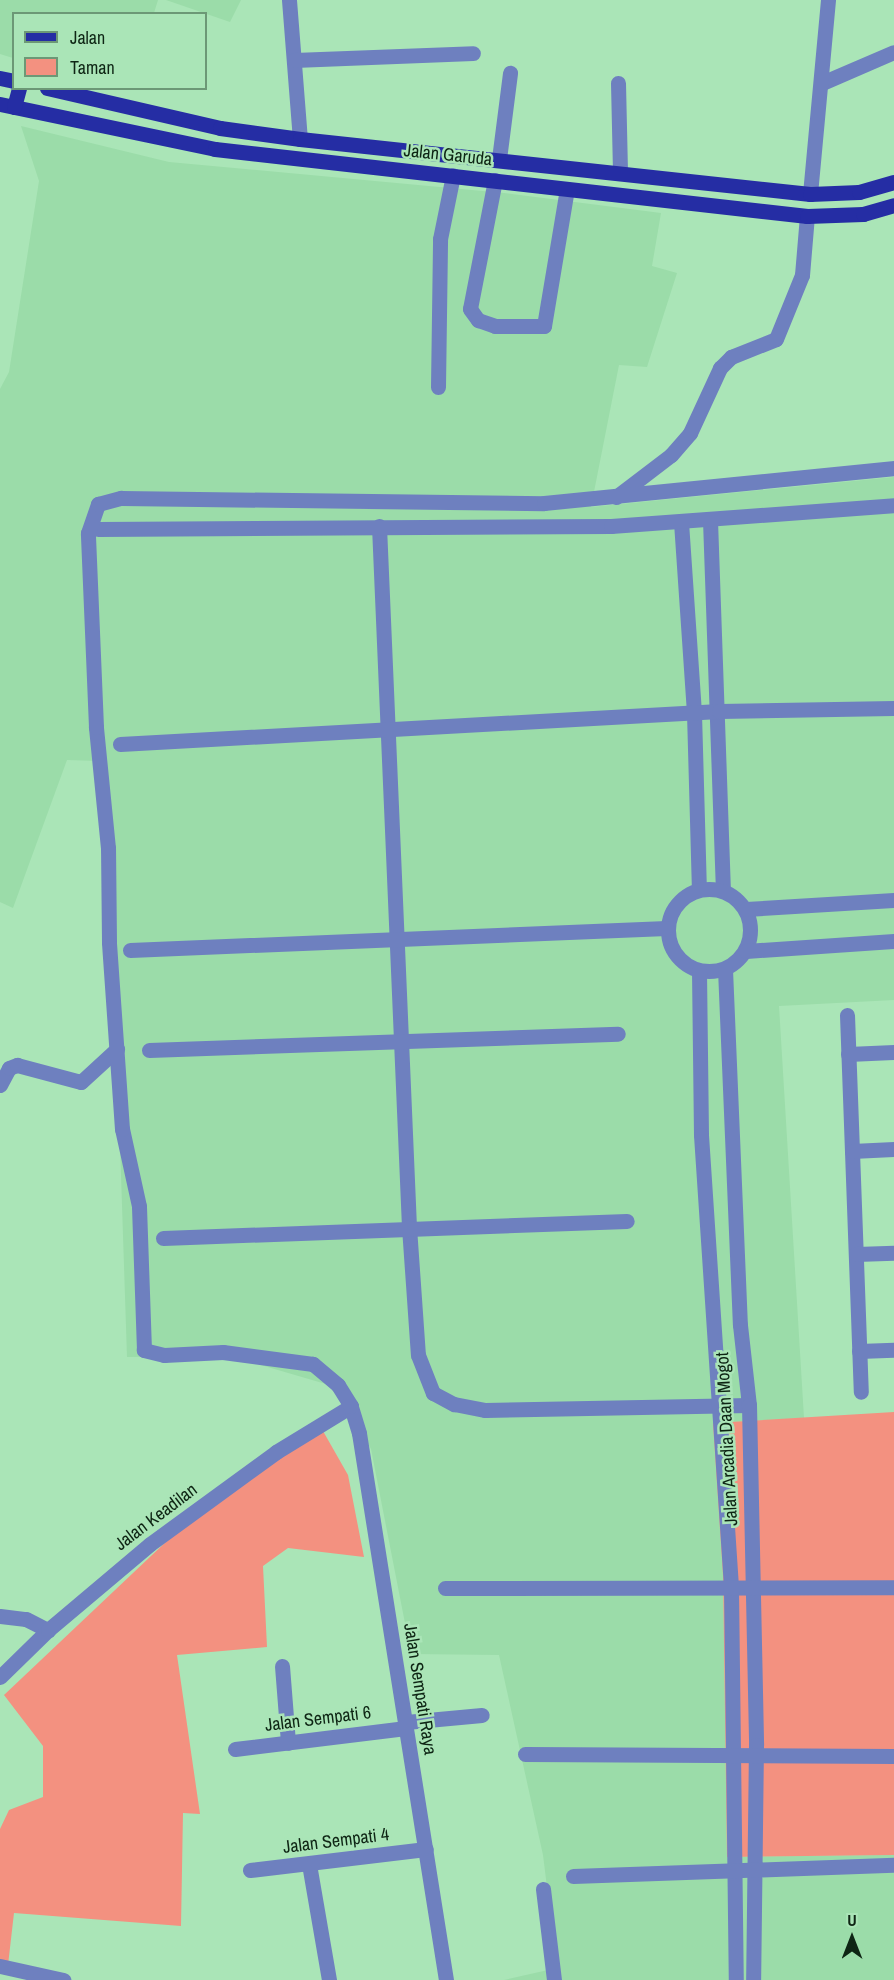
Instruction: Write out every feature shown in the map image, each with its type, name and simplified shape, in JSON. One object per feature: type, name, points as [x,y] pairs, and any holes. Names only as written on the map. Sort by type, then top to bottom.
[{"type":"main road","points":[[7,106],[18,90]]},
{"type":"main road","name":"Jalan Garuda","points":[[56,90],[220,128],[300,139],[810,194],[859,192],[894,182]]},
{"type":"main road","name":"Jalan Garuda","points":[[7,106],[215,149],[807,216],[863,214],[894,205]]},
{"type":"main road","points":[[215,149],[220,128]]},
{"type":"main road","points":[[495,180],[499,159]]},
{"type":"main road","points":[[567,189],[570,168]]},
{"type":"street","points":[[289,0],[300,139]]},
{"type":"street","points":[[810,194],[828,0]]},
{"type":"street","points":[[822,83],[894,52]]},
{"type":"street","points":[[294,60],[473,53]]},
{"type":"street","points":[[499,159],[510,73]]},
{"type":"street","points":[[618,83],[620,173]]},
{"type":"street","points":[[438,387],[440,239],[453,175]]},
{"type":"street","points":[[495,180],[470,309],[478,320],[495,326],[544,326],[567,189]]},
{"type":"street","points":[[616,497],[671,455],[690,433],[720,368],[730,357],[776,339],[802,275],[807,216]]},
{"type":"street","points":[[0,1085],[9,1068],[17,1065],[81,1082],[117,1049],[88,561],[88,533],[98,504],[121,498],[544,503],[894,468]]},
{"type":"street","points":[[98,529],[681,522],[894,505]]},
{"type":"street","points":[[710,520],[719,711],[723,890]]},
{"type":"street","points":[[681,522],[694,713],[699,889]]},
{"type":"street","points":[[379,526],[399,1042],[405,1096],[409,1227],[418,1355],[433,1393],[454,1404],[485,1410],[749,1405]]},
{"type":"street","points":[[120,744],[719,711],[894,708]]},
{"type":"street","points":[[746,951],[751,923],[746,909],[723,890],[699,889],[683,897],[672,910],[667,927],[671,946],[682,962],[699,971],[725,969],[746,951],[894,941]]},
{"type":"street","points":[[746,909],[894,900]]},
{"type":"street","points":[[130,950],[667,927]]},
{"type":"street","name":"Jalan Arcadia Daan Mogot","points":[[725,969],[740,1325],[749,1405],[756,1756],[753,1980]]},
{"type":"street","name":"Jalan Arcadia Daan Mogot","points":[[699,971],[701,1135],[730,1588],[733,1755],[732,1870],[736,1980]]},
{"type":"street","points":[[847,1015],[861,1392]]},
{"type":"street","points":[[149,1050],[618,1034]]},
{"type":"street","name":"Jalan Sempati Raya","points":[[117,1049],[122,1129],[139,1206],[144,1350],[164,1355],[223,1352],[313,1364],[338,1385],[351,1406],[359,1433],[446,1980]]},
{"type":"street","points":[[848,1054],[894,1052]]},
{"type":"street","points":[[852,1151],[894,1149]]},
{"type":"street","points":[[163,1238],[409,1227],[627,1221]]},
{"type":"street","points":[[856,1254],[894,1253]]},
{"type":"street","points":[[860,1352],[894,1350]]},
{"type":"street","name":"Jalan Keadilan","points":[[0,1677],[48,1630],[150,1544],[276,1452],[351,1406]]},
{"type":"street","points":[[445,1588],[894,1587]]},
{"type":"street","points":[[0,1616],[26,1619],[48,1630]]},
{"type":"street","points":[[282,1666],[288,1743]]},
{"type":"street","name":"Jalan Sempati 6","points":[[235,1749],[482,1715]]},
{"type":"street","points":[[525,1754],[894,1756]]},
{"type":"street","name":"Jalan Sempati 4","points":[[250,1870],[426,1849]]},
{"type":"street","points":[[309,1864],[329,1980]]},
{"type":"street","points":[[573,1876],[732,1870],[756,1872],[894,1865]]},
{"type":"street","points":[[543,1889],[554,1980]]},
{"type":"street","points":[[0,1965],[63,1980]]},
{"type":"shaded area","points":[[0,0],[158,0],[154,12],[12,12],[12,58],[0,54]]},
{"type":"shaded area","points":[[166,0],[241,0],[230,22],[207,14],[207,12]]},
{"type":"shaded area","points":[[21,126],[169,162],[504,193],[661,213],[652,266],[677,273],[647,367],[619,365],[591,507],[894,477],[894,1000],[779,1006],[804,1418],[713,1423],[723,1574],[727,1857],[894,1855],[894,1980],[504,1980],[557,1968],[543,1855],[499,1655],[411,1654],[371,1449],[336,1387],[230,1356],[127,1357],[115,993],[99,761],[67,760],[13,908],[0,902],[0,389],[9,372],[39,181]]},
{"type":"green space","points":[[894,1412],[894,1855],[727,1857],[723,1575],[713,1423]]},
{"type":"green space","points":[[319,1424],[348,1475],[364,1557],[288,1548],[263,1566],[267,1647],[177,1655],[200,1814],[183,1813],[181,1926],[14,1913],[8,1965],[0,1964],[0,1829],[9,1810],[43,1797],[43,1746],[4,1695],[243,1469]]}]
